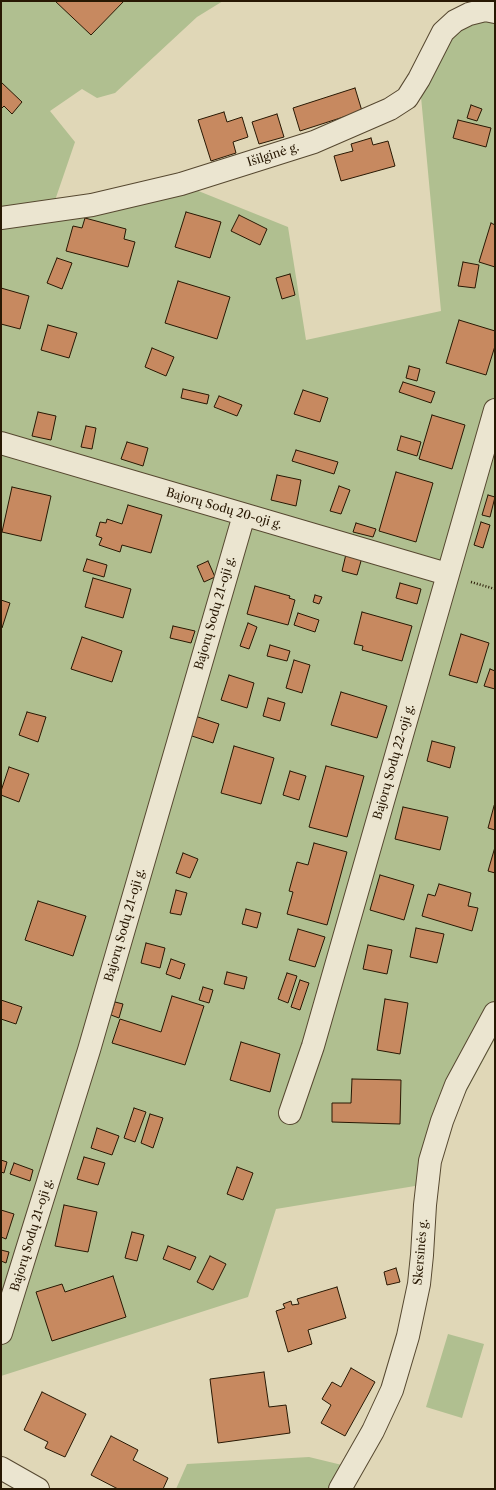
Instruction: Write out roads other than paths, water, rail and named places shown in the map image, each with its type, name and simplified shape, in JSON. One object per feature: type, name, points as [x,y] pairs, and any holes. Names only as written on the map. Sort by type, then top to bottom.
[{"type":"street","name":"Išilginė g.","points":[[1,218],[92,205],[181,184],[314,142],[390,109],[407,98],[419,79],[443,32],[447,28],[455,21],[469,14],[485,10],[495,12]]},
{"type":"street","name":"Bajorų Sodų 22-oji g.","points":[[290,1113],[313,1046],[495,410]]},
{"type":"street","name":"Bajorų Sodų 20-oji g.","points":[[1,443],[447,574]]},
{"type":"street","name":"Bajorų Sodų 21-oji g.","points":[[1,1333],[89,1050],[244,515]]},
{"type":"street","name":"Skersinės g.","points":[[340,1489],[373,1431],[392,1390],[408,1336],[419,1284],[430,1161],[442,1121],[456,1085],[495,1013]]},
{"type":"street","points":[[1,1468],[38,1489]]}]
